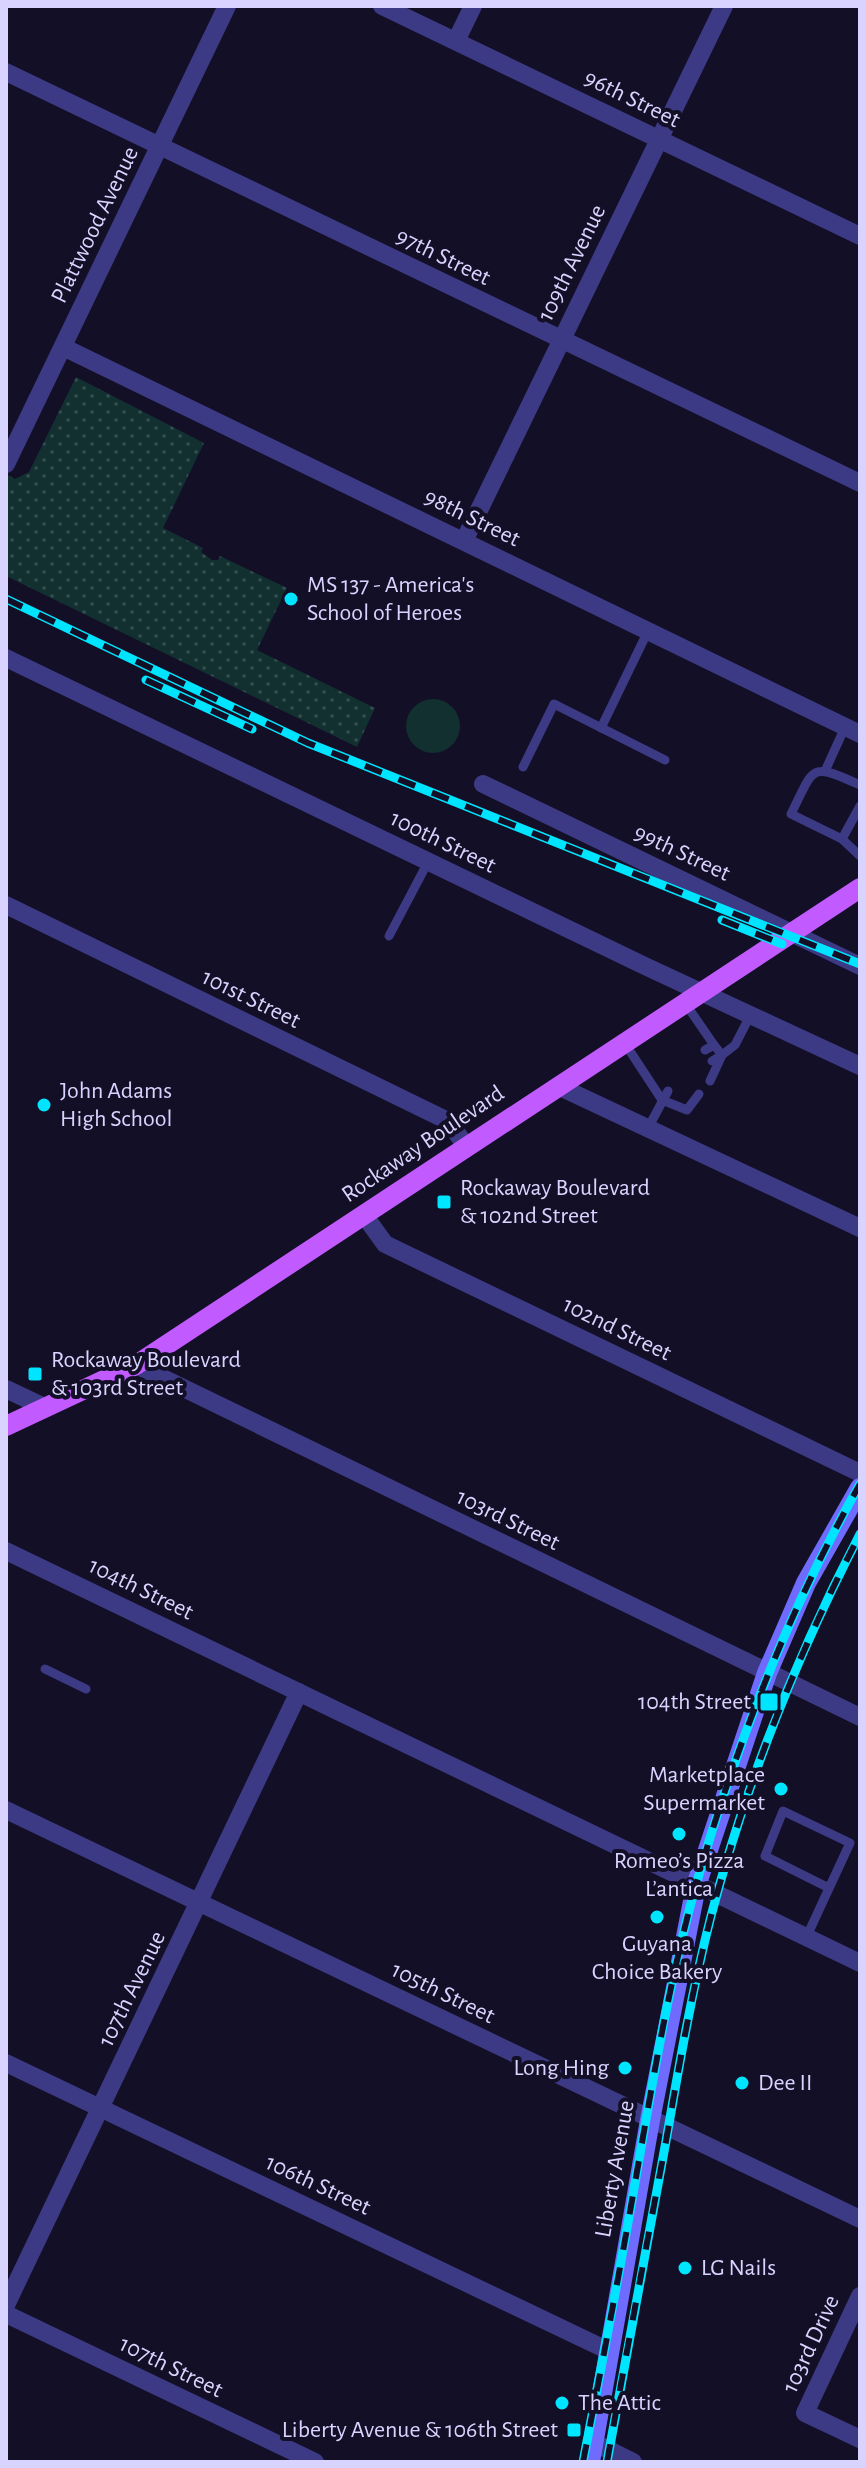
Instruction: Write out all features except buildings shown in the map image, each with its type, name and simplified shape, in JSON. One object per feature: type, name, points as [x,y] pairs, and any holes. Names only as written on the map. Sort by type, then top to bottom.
[{"type":"main road","name":"Rockaway Boulevard","points":[[6,1426],[136,1365],[860,888]]},
{"type":"street","name":"Plattwood Avenue","points":[[6,464],[227,6]]},
{"type":"street","name":"96th Street","points":[[382,6],[858,231]]},
{"type":"street","points":[[456,41],[473,6]]},
{"type":"street","name":"109th Avenue","points":[[464,541],[724,6]]},
{"type":"street","name":"97th Street","points":[[6,72],[860,483]]},
{"type":"street","name":"98th Street","points":[[63,347],[852,730]]},
{"type":"street","name":"100th Street","points":[[6,658],[428,862],[693,998],[750,1016],[860,1066]]},
{"type":"street","name":"99th Street","points":[[483,784],[860,966]]},
{"type":"street","name":"101st Street","points":[[6,905],[448,1121],[466,1146]]},
{"type":"street","points":[[558,1086],[860,1228]]},
{"type":"street","name":"102nd Street","points":[[364,1215],[385,1244],[860,1473]]},
{"type":"street","name":"103rd Street","points":[[136,1365],[860,1717]]},
{"type":"street","points":[[6,1389],[46,1408]]},
{"type":"street","name":"Liberty Avenue","points":[[591,2452],[650,2120],[696,1886],[767,1673],[806,1583],[860,1488]]},
{"type":"street","name":"104th Street","points":[[6,1551],[860,1963]]},
{"type":"street","name":"107th Avenue","points":[[6,2305],[299,1692]]},
{"type":"street","name":"105th Street","points":[[6,1810],[860,2219]]},
{"type":"street","name":"106th Street","points":[[6,2063],[609,2351]]},
{"type":"street","name":"103rd Drive","points":[[860,2296],[805,2413],[860,2439]]},
{"type":"street","name":"107th Street","points":[[6,2314],[315,2462]]},
{"type":"street","points":[[591,2452],[633,2462]]},
{"type":"lane","points":[[601,728],[648,631]]},
{"type":"lane","points":[[523,767],[554,704],[665,760]]},
{"type":"lane","points":[[852,730],[826,769],[811,775],[791,814],[842,839],[860,856]]},
{"type":"lane","points":[[826,769],[860,785]]},
{"type":"lane","points":[[842,839],[860,806]]},
{"type":"lane","points":[[389,936],[428,862]]},
{"type":"lane","points":[[693,998],[710,1048],[722,1055]]},
{"type":"lane","points":[[712,1061],[735,1045],[750,1016]]},
{"type":"lane","points":[[624,1042],[658,1082],[662,1100]]},
{"type":"lane","points":[[710,1081],[722,1055]]},
{"type":"lane","points":[[648,1128],[668,1091]]},
{"type":"lane","points":[[662,1100],[687,1110],[699,1094]]},
{"type":"lane","points":[[45,1669],[86,1689]]},
{"type":"lane","points":[[806,1938],[850,1843],[783,1811],[765,1856],[829,1888]]},
{"type":"green space","points":[[76,377],[204,443],[163,528],[203,548],[201,552],[212,560],[218,560],[220,556],[287,588],[257,650],[375,708],[357,747],[6,576],[6,474],[15,479],[29,472]]},
{"type":"green space","points":[[433,699],[452,707],[460,726],[452,745],[433,753],[414,745],[406,726],[414,707]]},
{"type":"railway","points":[[6,599],[308,743],[860,964]]},
{"type":"railway","points":[[146,680],[252,729]]},
{"type":"railway","points":[[722,920],[782,944]]},
{"type":"railway","points":[[583,2462],[661,2036],[694,1892],[727,1786],[765,1683],[809,1582],[860,1484]]},
{"type":"railway","points":[[607,2462],[686,2028],[711,1916],[740,1817],[775,1720],[815,1626],[860,1534]]},
{"type":"place","name":"MS 137 - America's School of Heroes","points":[[291,599]]},
{"type":"place","name":"John Adams High School","points":[[44,1105]]},
{"type":"place","name":"Rockaway Boulevard & 102nd Street","points":[[444,1202]]},
{"type":"place","name":"Rockaway Boulevard & 103rd Street","points":[[35,1374]]},
{"type":"place","name":"104th Street","points":[[769,1702]]},
{"type":"place","name":"Marketplace Supermarket","points":[[781,1789]]},
{"type":"place","name":"Romeo’s Pizza L’antica","points":[[679,1834]]},
{"type":"place","name":"Guyana Choice Bakery","points":[[657,1917]]},
{"type":"place","name":"Long Hing","points":[[625,2068]]},
{"type":"place","name":"Dee II","points":[[742,2083]]},
{"type":"place","name":"LG Nails","points":[[685,2268]]},
{"type":"place","name":"The Attic","points":[[562,2403]]},
{"type":"place","name":"Liberty Avenue & 106th Street","points":[[574,2430]]}]
